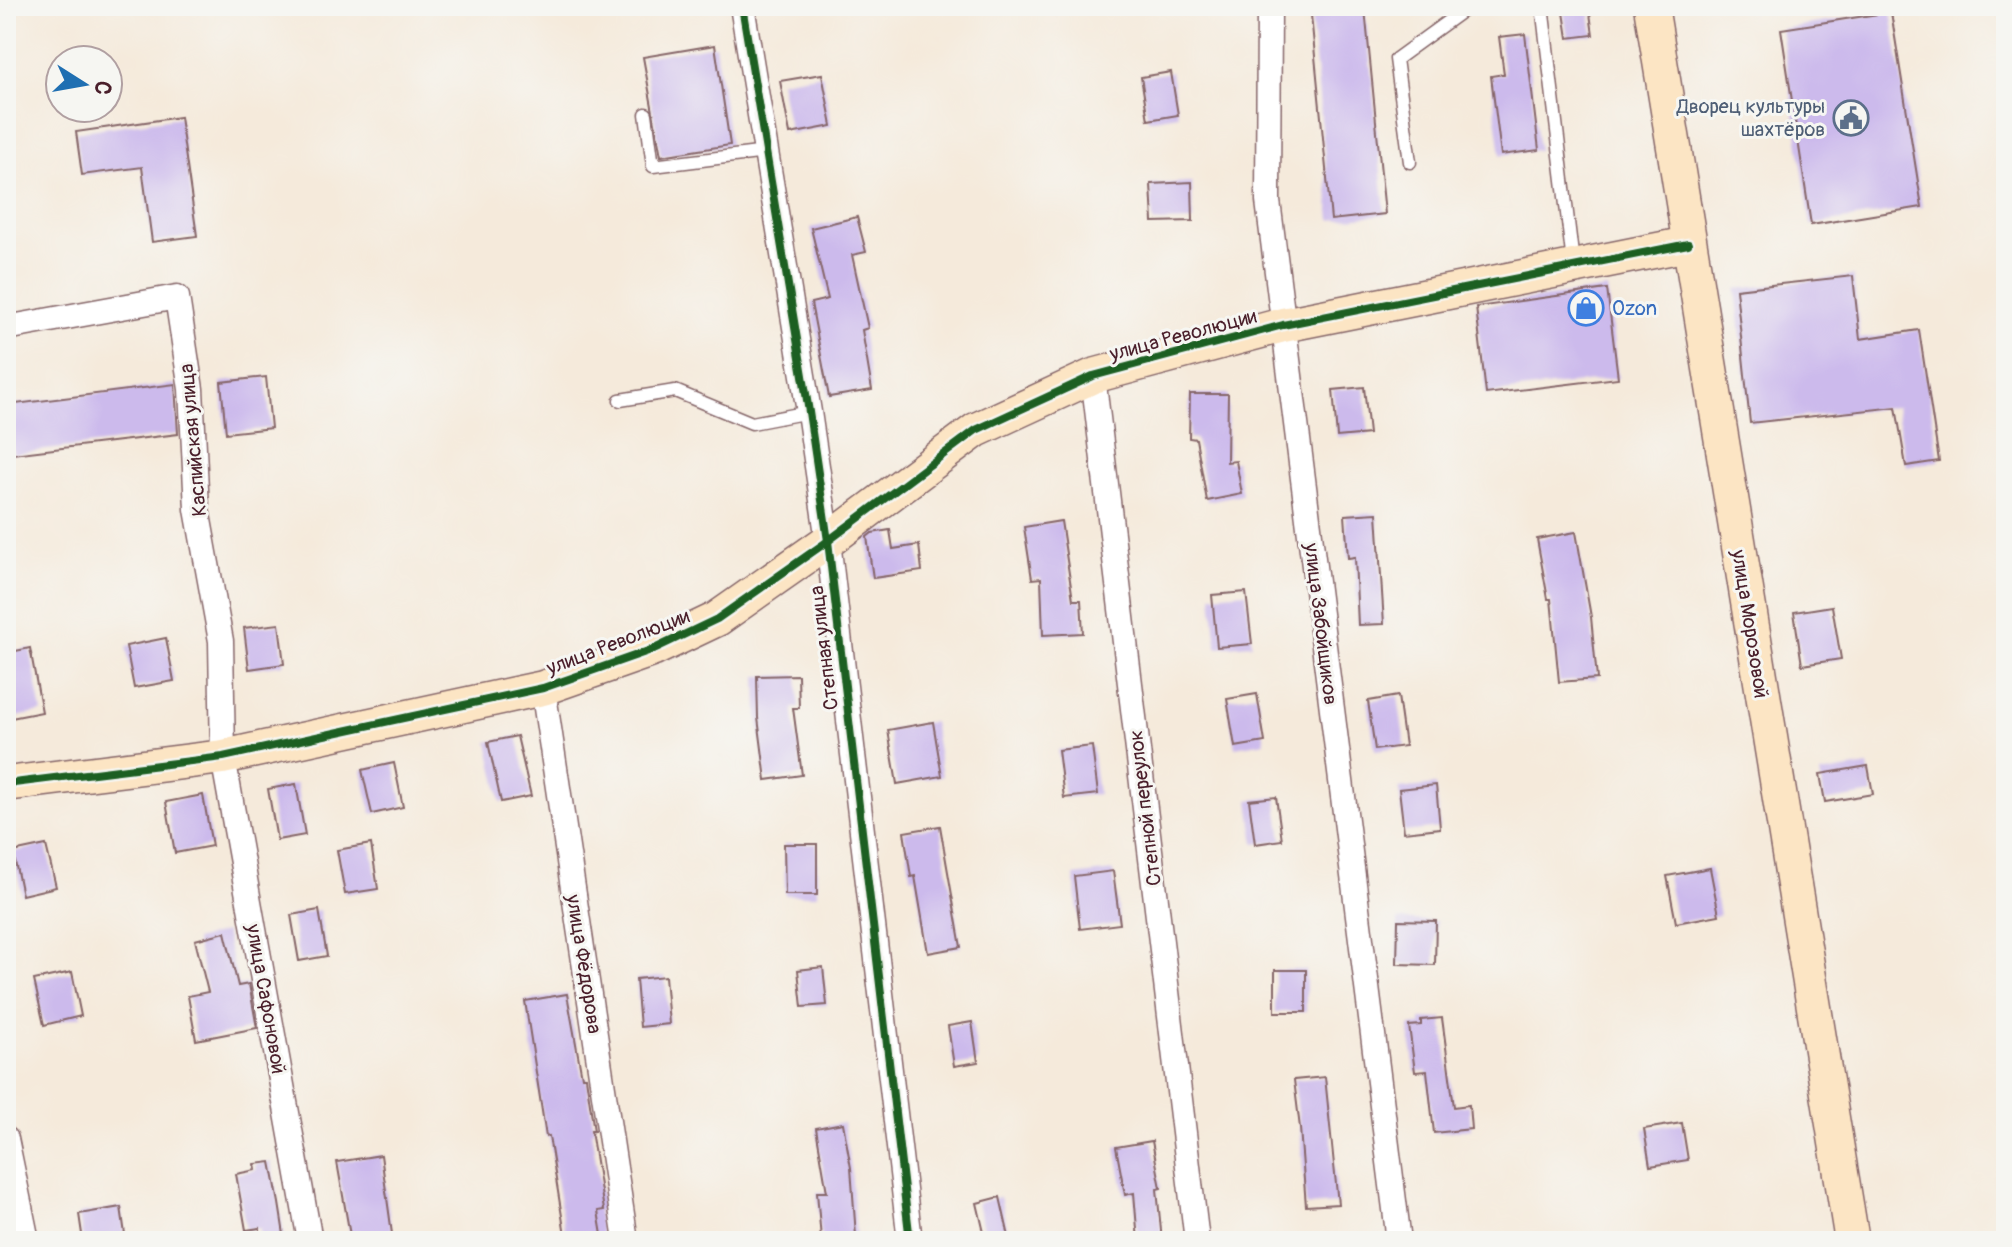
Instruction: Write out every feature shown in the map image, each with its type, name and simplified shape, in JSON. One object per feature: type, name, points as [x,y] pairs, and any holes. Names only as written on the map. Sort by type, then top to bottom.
[{"type":"street","name":"Степная улица","points":[[742,6],[828,541],[910,1241]]},
{"type":"street","name":"улица Забойщиков","points":[[1269,6],[1268,201],[1399,1241]]},
{"type":"street","name":"улица Морозовой","points":[[1651,6],[1852,1241]]},
{"type":"street","name":"улица Революции","points":[[6,784],[223,757],[543,688],[654,649],[717,619],[828,541],[976,430],[1093,376],[1283,325],[1688,244]]},
{"type":"street","name":"Каспийская улица","points":[[6,328],[177,297],[191,389],[197,509],[221,641],[223,757]]},
{"type":"street","name":"Степной переулок","points":[[1093,376],[1197,1241]]},
{"type":"street","name":"улица Фёдорова","points":[[543,688],[626,1241]]},
{"type":"street","name":"улица Сафоновой","points":[[223,757],[310,1241]]},
{"type":"street","points":[[6,1139],[27,1241]]},
{"type":"lane","points":[[1410,162],[1396,59],[1469,6]]},
{"type":"lane","points":[[1542,6],[1574,266]]},
{"type":"lane","points":[[646,114],[653,166],[766,152]]},
{"type":"lane","points":[[620,400],[675,391],[752,423],[809,412]]},
{"type":"building","points":[[1563,6],[1589,6],[1593,35],[1568,38]]},
{"type":"building","points":[[1365,9],[1385,214],[1331,220],[1311,15]]},
{"type":"building","name":"Дворец культуры шахтёров","points":[[1891,12],[1922,207],[1811,225],[1781,29]]},
{"type":"building","points":[[1525,34],[1539,150],[1501,155],[1491,76],[1504,74],[1499,37]]},
{"type":"building","points":[[715,45],[730,145],[661,156],[643,57]]},
{"type":"building","points":[[1171,72],[1178,115],[1148,120],[1141,77]]},
{"type":"building","points":[[822,74],[832,126],[790,134],[780,81]]},
{"type":"building","points":[[180,117],[197,236],[152,242],[142,167],[82,175],[76,132]]},
{"type":"building","points":[[1192,182],[1193,221],[1153,222],[1151,184]]},
{"type":"building","points":[[857,217],[866,252],[852,255],[868,328],[862,330],[872,390],[829,397],[811,303],[828,299],[811,228]]},
{"type":"building","points":[[1853,276],[1860,339],[1919,330],[1939,461],[1906,466],[1896,407],[1750,423],[1736,289]]},
{"type":"building","points":[[1607,289],[1618,378],[1486,394],[1476,307]]},
{"type":"building","points":[[266,377],[271,428],[226,433],[221,382]]},
{"type":"building","points":[[175,384],[178,434],[13,454],[7,405]]},
{"type":"building","points":[[1364,387],[1369,434],[1337,437],[1333,390]]},
{"type":"building","points":[[1190,394],[1228,394],[1227,462],[1236,461],[1242,494],[1207,501],[1196,439],[1189,438]]},
{"type":"building","points":[[1377,513],[1384,624],[1358,625],[1355,557],[1348,558],[1345,515]]},
{"type":"building","points":[[1061,521],[1073,600],[1081,600],[1083,633],[1043,635],[1041,578],[1032,579],[1024,527]]},
{"type":"building","points":[[890,530],[893,549],[919,545],[922,571],[873,578],[867,537]]},
{"type":"building","points":[[1576,532],[1591,617],[1597,679],[1559,682],[1551,599],[1548,599],[1537,539]]},
{"type":"building","points":[[1246,592],[1252,644],[1217,647],[1212,595]]},
{"type":"building","points":[[1832,606],[1841,659],[1802,665],[1794,612]]},
{"type":"building","points":[[279,624],[284,664],[249,669],[244,628]]},
{"type":"building","points":[[166,638],[174,681],[134,688],[126,646]]},
{"type":"building","points":[[30,648],[42,712],[6,719],[6,653]]},
{"type":"building","points":[[798,675],[799,708],[793,708],[802,775],[766,780],[758,718],[757,676]]},
{"type":"building","points":[[1257,694],[1265,742],[1235,747],[1227,699]]},
{"type":"building","points":[[1398,696],[1405,746],[1375,750],[1368,701]]},
{"type":"building","points":[[933,722],[942,776],[897,784],[888,730]]},
{"type":"building","points":[[517,736],[531,796],[501,802],[488,742]]},
{"type":"building","points":[[1092,746],[1098,794],[1064,798],[1058,750]]},
{"type":"building","points":[[394,763],[403,807],[372,814],[362,770]]},
{"type":"building","points":[[1868,766],[1873,794],[1825,802],[1820,774]]},
{"type":"building","points":[[296,784],[305,835],[277,840],[268,789]]},
{"type":"building","points":[[1436,785],[1440,828],[1404,832],[1399,789]]},
{"type":"building","points":[[203,795],[212,846],[175,853],[166,802]]},
{"type":"building","points":[[1276,797],[1282,840],[1255,844],[1249,800]]},
{"type":"building","points":[[940,826],[961,947],[928,953],[904,832]]},
{"type":"building","points":[[371,844],[378,889],[345,894],[337,850]]},
{"type":"building","points":[[784,844],[817,844],[817,895],[785,895]]},
{"type":"building","points":[[46,845],[56,887],[22,895],[13,852]]},
{"type":"building","points":[[1710,868],[1719,915],[1676,923],[1667,876]]},
{"type":"building","points":[[1113,871],[1120,924],[1080,929],[1074,876]]},
{"type":"building","points":[[319,910],[327,956],[299,961],[291,915]]},
{"type":"building","points":[[1398,920],[1436,921],[1435,965],[1397,964]]},
{"type":"building","points":[[225,932],[238,986],[249,984],[257,1028],[196,1040],[188,996],[208,992],[195,940]]},
{"type":"building","points":[[823,967],[827,1005],[802,1007],[798,970]]},
{"type":"building","points":[[1275,970],[1306,970],[1306,1012],[1275,1012]]},
{"type":"building","points":[[72,972],[81,1016],[44,1025],[34,980]]},
{"type":"building","points":[[665,976],[669,1024],[640,1027],[636,979]]},
{"type":"building","points":[[567,994],[582,1077],[586,1077],[594,1131],[591,1131],[604,1210],[598,1211],[603,1241],[566,1241],[525,1001]]},
{"type":"building","points":[[1442,1018],[1454,1107],[1469,1105],[1471,1129],[1434,1133],[1427,1071],[1415,1072],[1409,1026],[1421,1025],[1421,1020]]},
{"type":"building","points":[[972,1022],[978,1062],[954,1066],[948,1026]]},
{"type":"building","points":[[1325,1077],[1338,1204],[1306,1206],[1294,1080]]},
{"type":"building","points":[[843,1123],[851,1168],[856,1236],[821,1239],[817,1192],[827,1192],[816,1128]]},
{"type":"building","points":[[1682,1123],[1688,1160],[1650,1166],[1644,1129]]},
{"type":"building","points":[[1152,1141],[1161,1188],[1157,1189],[1162,1241],[1138,1241],[1134,1193],[1125,1195],[1116,1147]]},
{"type":"building","points":[[381,1155],[393,1241],[351,1241],[337,1162]]},
{"type":"building","points":[[271,1162],[285,1241],[260,1241],[260,1228],[246,1230],[236,1174],[256,1170],[255,1164]]},
{"type":"building","points":[[1000,1197],[1010,1241],[986,1241],[977,1203]]},
{"type":"building","points":[[121,1207],[126,1241],[83,1241],[79,1214]]},
{"type":"cycle path","points":[[742,6],[828,541],[910,1241]]},
{"type":"cycle path","points":[[6,784],[223,757],[543,688],[654,649],[717,619],[828,541],[976,430],[1093,376],[1283,325],[1688,244]]},
{"type":"place","name":"Дворец культуры шахтёров","points":[[1851,118]]},
{"type":"place","name":"Ozon","points":[[1586,308]]}]
